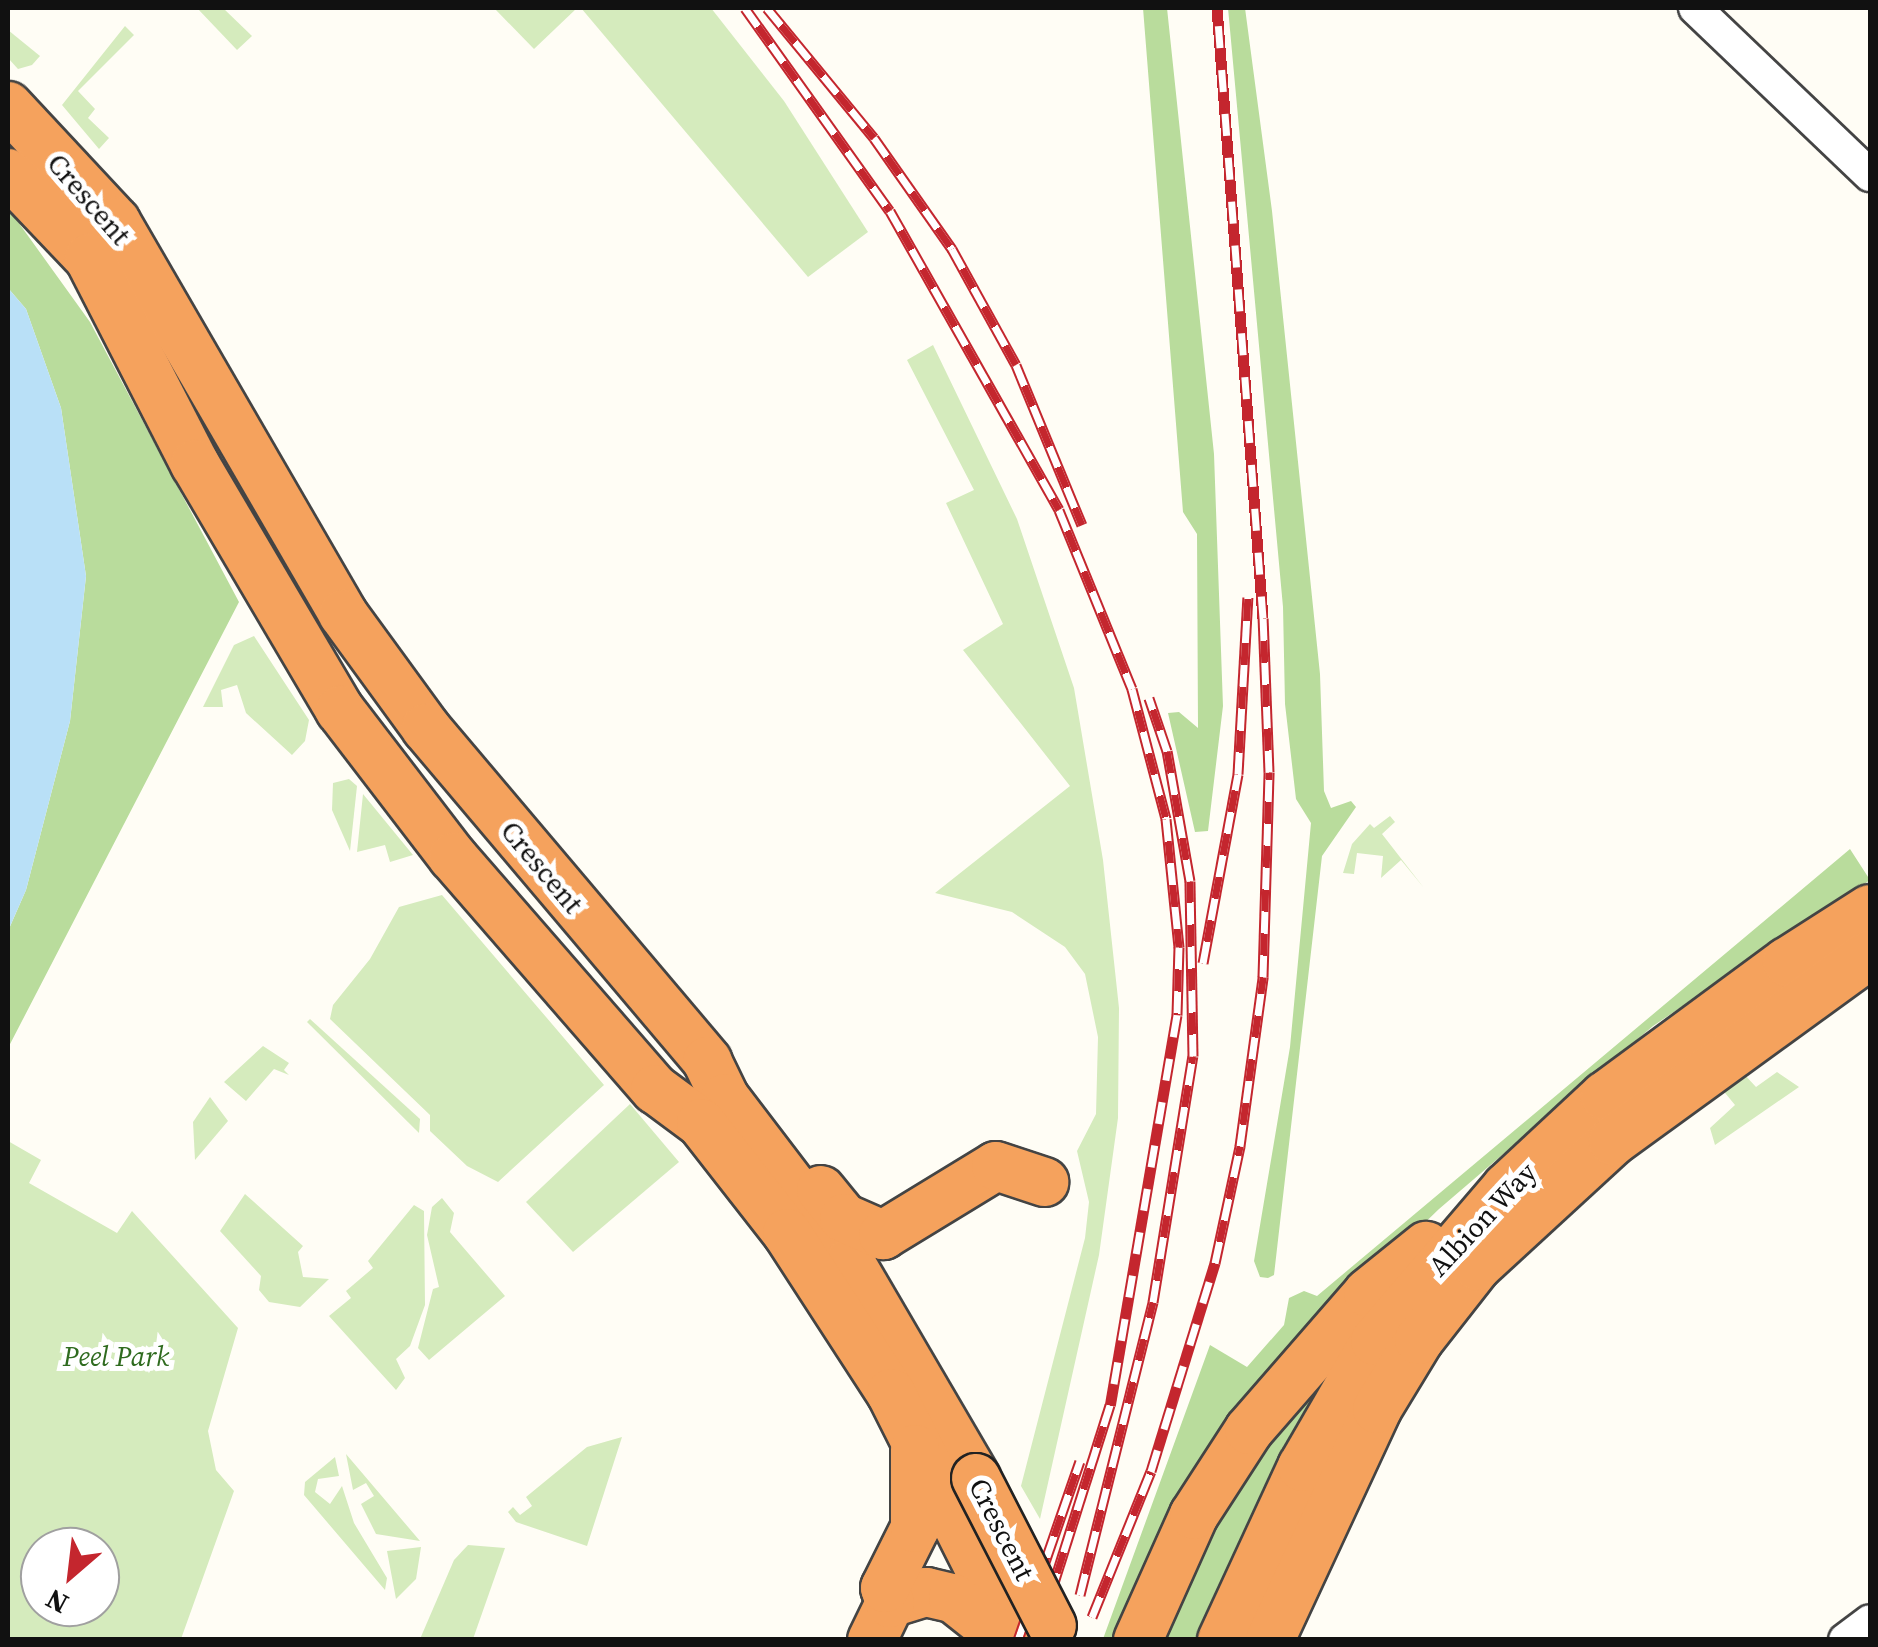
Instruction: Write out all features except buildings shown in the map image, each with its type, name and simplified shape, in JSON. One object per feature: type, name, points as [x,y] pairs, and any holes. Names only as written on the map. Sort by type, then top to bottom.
[{"type":"highway","name":"Crescent","points":[[8,106],[116,222],[224,417],[375,660],[707,1061],[887,1322],[912,1409]]},
{"type":"highway","name":"Crescent","points":[[8,173],[89,258],[195,464],[340,710],[453,857],[654,1088],[712,1135],[787,1233],[912,1409],[1047,1636]]},
{"type":"highway","name":"Albion Way","points":[[1222,1640],[1302,1467],[1374,1342],[1508,1186],[1605,1096],[1787,962],[1870,909]]},
{"type":"highway","name":"Albion Way","points":[[1270,1640],[1376,1408],[1440,1311],[1517,1225],[1696,1076],[1870,954]]},
{"type":"highway","points":[[1138,1640],[1216,1476],[1283,1386],[1368,1293],[1605,1096]]},
{"type":"highway","points":[[751,1130],[788,1151],[844,1218],[884,1235],[907,1226],[996,1166],[1044,1182]]},
{"type":"highway","points":[[887,1322],[879,1270],[907,1226]]},
{"type":"highway","points":[[1247,1640],[1327,1474],[1376,1408]]},
{"type":"highway","points":[[881,1621],[886,1588],[918,1511],[912,1409]]},
{"type":"highway","points":[[881,1621],[926,1592],[953,1598],[1006,1640]]},
{"type":"street","points":[[1695,8],[1870,175]]},
{"type":"green space","points":[[197,8],[223,8],[252,36],[237,50]]},
{"type":"green space","points":[[494,8],[577,8],[534,49]]},
{"type":"green space","points":[[581,8],[711,8],[784,101],[868,232],[808,277]]},
{"type":"green space","points":[[1143,8],[1167,8],[1214,454],[1223,706],[1208,831],[1195,832],[1168,713],[1179,712],[1198,728],[1197,534],[1183,512]]},
{"type":"green space","points":[[1228,8],[1245,8],[1272,211],[1320,674],[1324,791],[1331,808],[1351,801],[1356,807],[1322,856],[1274,1275],[1268,1278],[1260,1277],[1254,1261],[1290,1047],[1311,823],[1296,799],[1285,704],[1283,607]]},
{"type":"green space","points":[[125,26],[134,35],[78,91],[95,109],[88,118],[109,138],[99,149],[62,105]]},
{"type":"green space","points":[[8,30],[40,56],[32,65],[18,69],[8,58]]},
{"type":"green space","points":[[8,208],[90,322],[239,602],[8,1048],[8,931],[26,890],[70,721],[86,576],[61,408],[26,309],[8,288]]},
{"type":"green space","points":[[933,345],[1017,519],[1074,688],[1103,860],[1119,1008],[1118,1118],[1099,1255],[1040,1519],[1021,1486],[1085,1238],[1089,1202],[1077,1151],[1096,1114],[1098,1037],[1085,974],[1065,947],[1012,912],[935,893],[1070,786],[963,650],[1003,624],[946,503],[974,490],[907,360]]},
{"type":"green space","points":[[254,636],[309,720],[305,741],[292,755],[246,713],[237,685],[221,690],[223,707],[203,707],[234,645]]},
{"type":"green space","points":[[349,779],[357,786],[350,851],[332,810],[333,783]]},
{"type":"green space","points":[[363,794],[413,855],[390,862],[385,845],[357,852]]},
{"type":"green space","points":[[1390,816],[1395,822],[1382,834],[1424,888],[1401,860],[1381,878],[1383,856],[1357,853],[1354,874],[1343,873],[1352,844],[1370,824],[1374,828]]},
{"type":"green space","points":[[1850,849],[1870,880],[1653,1026],[1439,1209],[1292,1351],[1127,1639],[1103,1639],[1210,1345],[1247,1367],[1284,1325],[1289,1298],[1304,1291],[1317,1296]]},
{"type":"green space","points":[[442,895],[604,1085],[498,1182],[467,1166],[430,1131],[430,1115],[330,1019],[333,1005],[370,959],[399,907]]},
{"type":"green space","points":[[310,1019],[420,1119],[419,1133],[307,1022]]},
{"type":"green space","points":[[263,1046],[289,1063],[284,1070],[289,1075],[274,1069],[246,1101],[224,1082]]},
{"type":"green space","points":[[1777,1072],[1799,1087],[1715,1145],[1710,1128],[1735,1105],[1721,1088],[1743,1073],[1756,1087]]},
{"type":"green space","points":[[210,1097],[228,1121],[195,1160],[193,1122]]},
{"type":"green space","points":[[630,1104],[679,1162],[573,1252],[526,1202]]},
{"type":"green space","name":"Peel Park","points":[[8,1141],[41,1160],[29,1183],[117,1233],[132,1211],[238,1328],[208,1431],[216,1470],[234,1491],[181,1639],[8,1639]]},
{"type":"green space","points":[[245,1194],[303,1246],[298,1252],[303,1277],[329,1279],[300,1307],[269,1302],[259,1290],[261,1276],[220,1231]]},
{"type":"green space","points":[[442,1198],[454,1213],[450,1232],[505,1296],[429,1360],[418,1348],[433,1289],[439,1287],[427,1235],[432,1207]]},
{"type":"green space","points":[[414,1205],[424,1211],[425,1305],[410,1346],[396,1359],[405,1378],[396,1390],[329,1316],[351,1298],[346,1291],[373,1268],[368,1261]]},
{"type":"green space","points":[[1363,1329],[1208,1639],[1157,1640],[1202,1528],[1259,1442]]},
{"type":"green space","points":[[622,1437],[587,1546],[516,1522],[508,1512],[513,1507],[520,1515],[532,1506],[526,1497],[587,1447]]},
{"type":"green space","points":[[346,1454],[420,1541],[376,1534],[361,1504],[374,1496],[366,1483],[353,1490]]},
{"type":"green space","points":[[335,1457],[339,1476],[318,1479],[315,1492],[330,1504],[342,1486],[354,1523],[387,1578],[385,1590],[304,1495],[305,1482]]},
{"type":"green space","points":[[468,1545],[505,1548],[473,1639],[420,1639],[454,1560]]},
{"type":"green space","points":[[421,1547],[416,1579],[396,1599],[387,1551]]},
{"type":"water","points":[[8,288],[26,309],[61,408],[86,576],[70,721],[26,890],[8,931]]},
{"type":"railway","points":[[745,8],[890,211],[1059,510],[1132,689],[1166,819],[1179,947],[1177,1015],[1110,1405],[1036,1640]]},
{"type":"railway","points":[[767,8],[874,138],[952,249],[1016,365],[1082,525]]},
{"type":"railway","points":[[1092,1617],[1151,1471],[1215,1263],[1240,1146],[1263,977],[1269,772],[1263,618],[1217,8]]},
{"type":"railway","points":[[1203,963],[1238,774],[1248,597]]},
{"type":"railway","points":[[1080,1595],[1153,1302],[1193,1056],[1190,881],[1167,751],[1149,698]]},
{"type":"railway","points":[[1018,1640],[1080,1461]]}]
